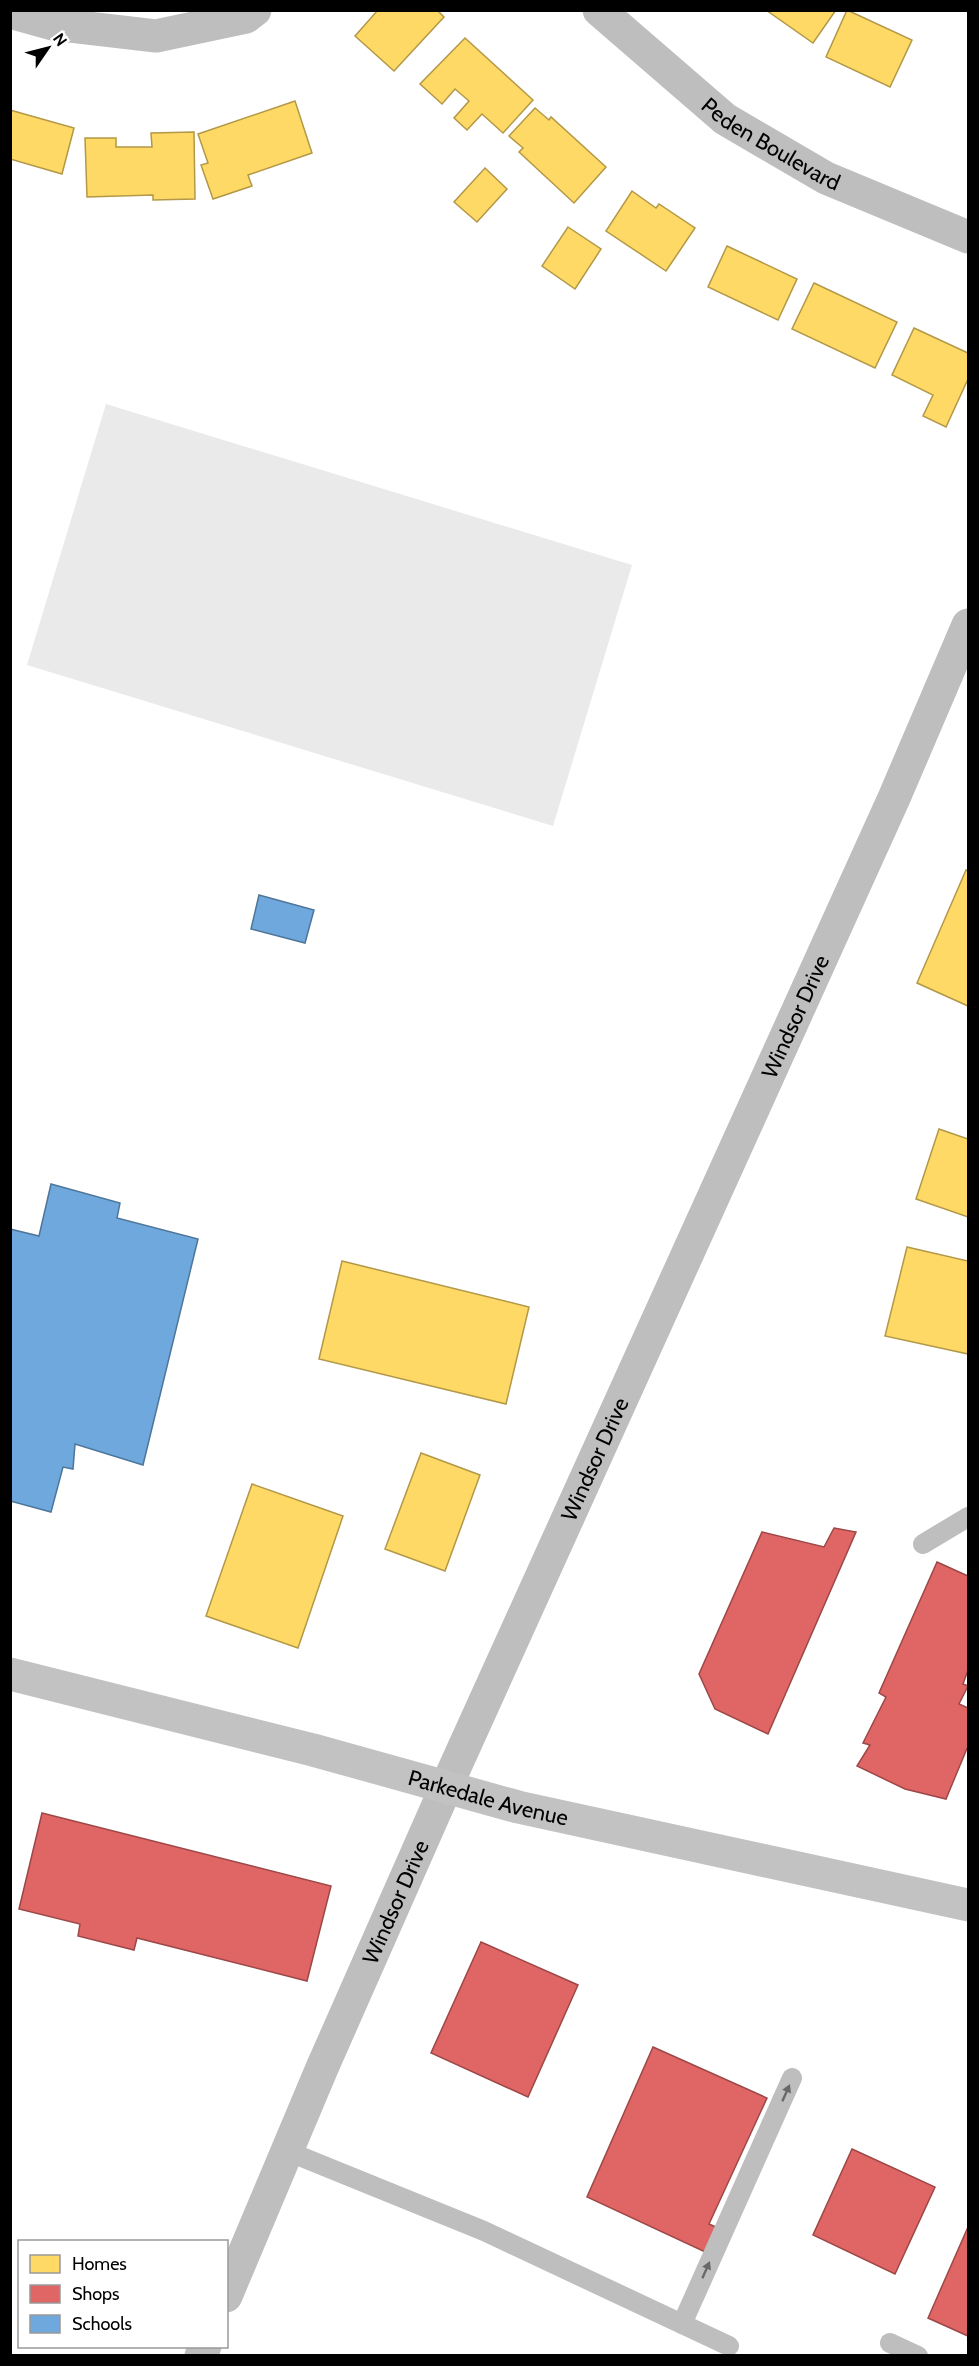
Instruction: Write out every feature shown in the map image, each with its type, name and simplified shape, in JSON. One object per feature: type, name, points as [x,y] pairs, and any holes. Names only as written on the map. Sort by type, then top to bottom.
[{"type":"main road","name":"Parkedale Avenue","points":[[10,1674],[518,1807],[969,1905]]},
{"type":"street","points":[[10,12],[53,24],[156,36],[246,17],[255,10]]},
{"type":"street","name":"Peden Boulevard","points":[[608,13],[725,119],[826,178],[969,237]]},
{"type":"street","name":"Windsor Drive","points":[[228,2291],[286,2151],[446,1787],[889,808],[969,625]]},
{"type":"lane","points":[[923,1544],[964,1520],[969,1504]]},
{"type":"lane","points":[[682,2324],[792,2078]]},
{"type":"lane","points":[[286,2151],[484,2231],[729,2346]]},
{"type":"lane","points":[[890,2343],[918,2355]]},
{"type":"shaded area","points":[[106,404],[632,565],[553,826],[27,665]]},
{"type":"building: Homes","points":[[378,10],[437,10],[444,17],[394,71],[355,36]]},
{"type":"building: Homes","points":[[766,10],[836,10],[813,43]]},
{"type":"building: Homes","points":[[847,10],[912,40],[890,87],[826,57]]},
{"type":"building: Homes","points":[[465,38],[533,100],[503,133],[482,114],[467,130],[454,118],[469,101],[455,89],[442,104],[420,84]]},
{"type":"building: Homes","points":[[295,101],[312,153],[248,175],[252,186],[213,199],[201,165],[208,163],[198,134]]},
{"type":"building: Homes","points":[[535,108],[549,120],[551,117],[606,167],[574,203],[519,152],[523,148],[509,136]]},
{"type":"building: Homes","points":[[10,110],[74,128],[62,174],[10,159]]},
{"type":"building: Homes","points":[[194,132],[195,199],[153,200],[153,195],[87,197],[85,138],[116,138],[116,147],[152,147],[151,133]]},
{"type":"building: Homes","points":[[485,168],[507,189],[477,222],[454,202]]},
{"type":"building: Homes","points":[[632,191],[656,208],[659,204],[695,228],[666,271],[606,231]]},
{"type":"building: Homes","points":[[568,227],[601,249],[575,289],[542,266]]},
{"type":"building: Homes","points":[[727,246],[797,279],[778,320],[708,287]]},
{"type":"building: Homes","points":[[814,283],[897,322],[875,368],[792,329]]},
{"type":"building: Homes","points":[[914,328],[968,353],[968,379],[946,427],[923,416],[933,395],[892,375]]},
{"type":"building: Homes","points":[[966,870],[968,871],[968,1006],[917,983]]},
{"type":"building: Homes","points":[[939,1129],[968,1139],[968,1217],[916,1199]]},
{"type":"building: Homes","points":[[907,1247],[968,1261],[968,1354],[885,1336]]},
{"type":"building: Homes","points":[[342,1261],[529,1307],[506,1404],[319,1359]]},
{"type":"building: Homes","points":[[421,1453],[480,1475],[445,1571],[385,1549]]},
{"type":"building: Homes","points":[[252,1484],[343,1516],[298,1648],[206,1616]]},
{"type":"building: Shops","points":[[834,1528],[856,1532],[768,1734],[715,1709],[699,1674],[762,1532],[824,1547]]},
{"type":"building: Shops","points":[[937,1562],[968,1576],[968,1670],[963,1684],[968,1686],[959,1704],[968,1708],[968,1746],[946,1799],[905,1789],[857,1766],[870,1745],[863,1743],[886,1697],[879,1693]]},
{"type":"building: Shops","points":[[42,1813],[331,1886],[307,1981],[137,1938],[134,1950],[78,1936],[80,1924],[19,1909]]},
{"type":"building: Shops","points":[[481,1942],[578,1985],[528,2097],[431,2053]]},
{"type":"building: Shops","points":[[653,2047],[767,2098],[709,2224],[727,2232],[716,2257],[587,2197]]},
{"type":"building: Shops","points":[[852,2149],[935,2187],[895,2274],[813,2235]]},
{"type":"building: Shops","points":[[968,2227],[968,2336],[928,2318]]},
{"type":"building: Schools","points":[[259,895],[314,910],[305,943],[251,929]]},
{"type":"building: Schools","points":[[51,1184],[120,1203],[117,1218],[198,1239],[143,1465],[75,1444],[73,1469],[63,1467],[51,1512],[10,1501],[10,1229],[39,1236]]}]
